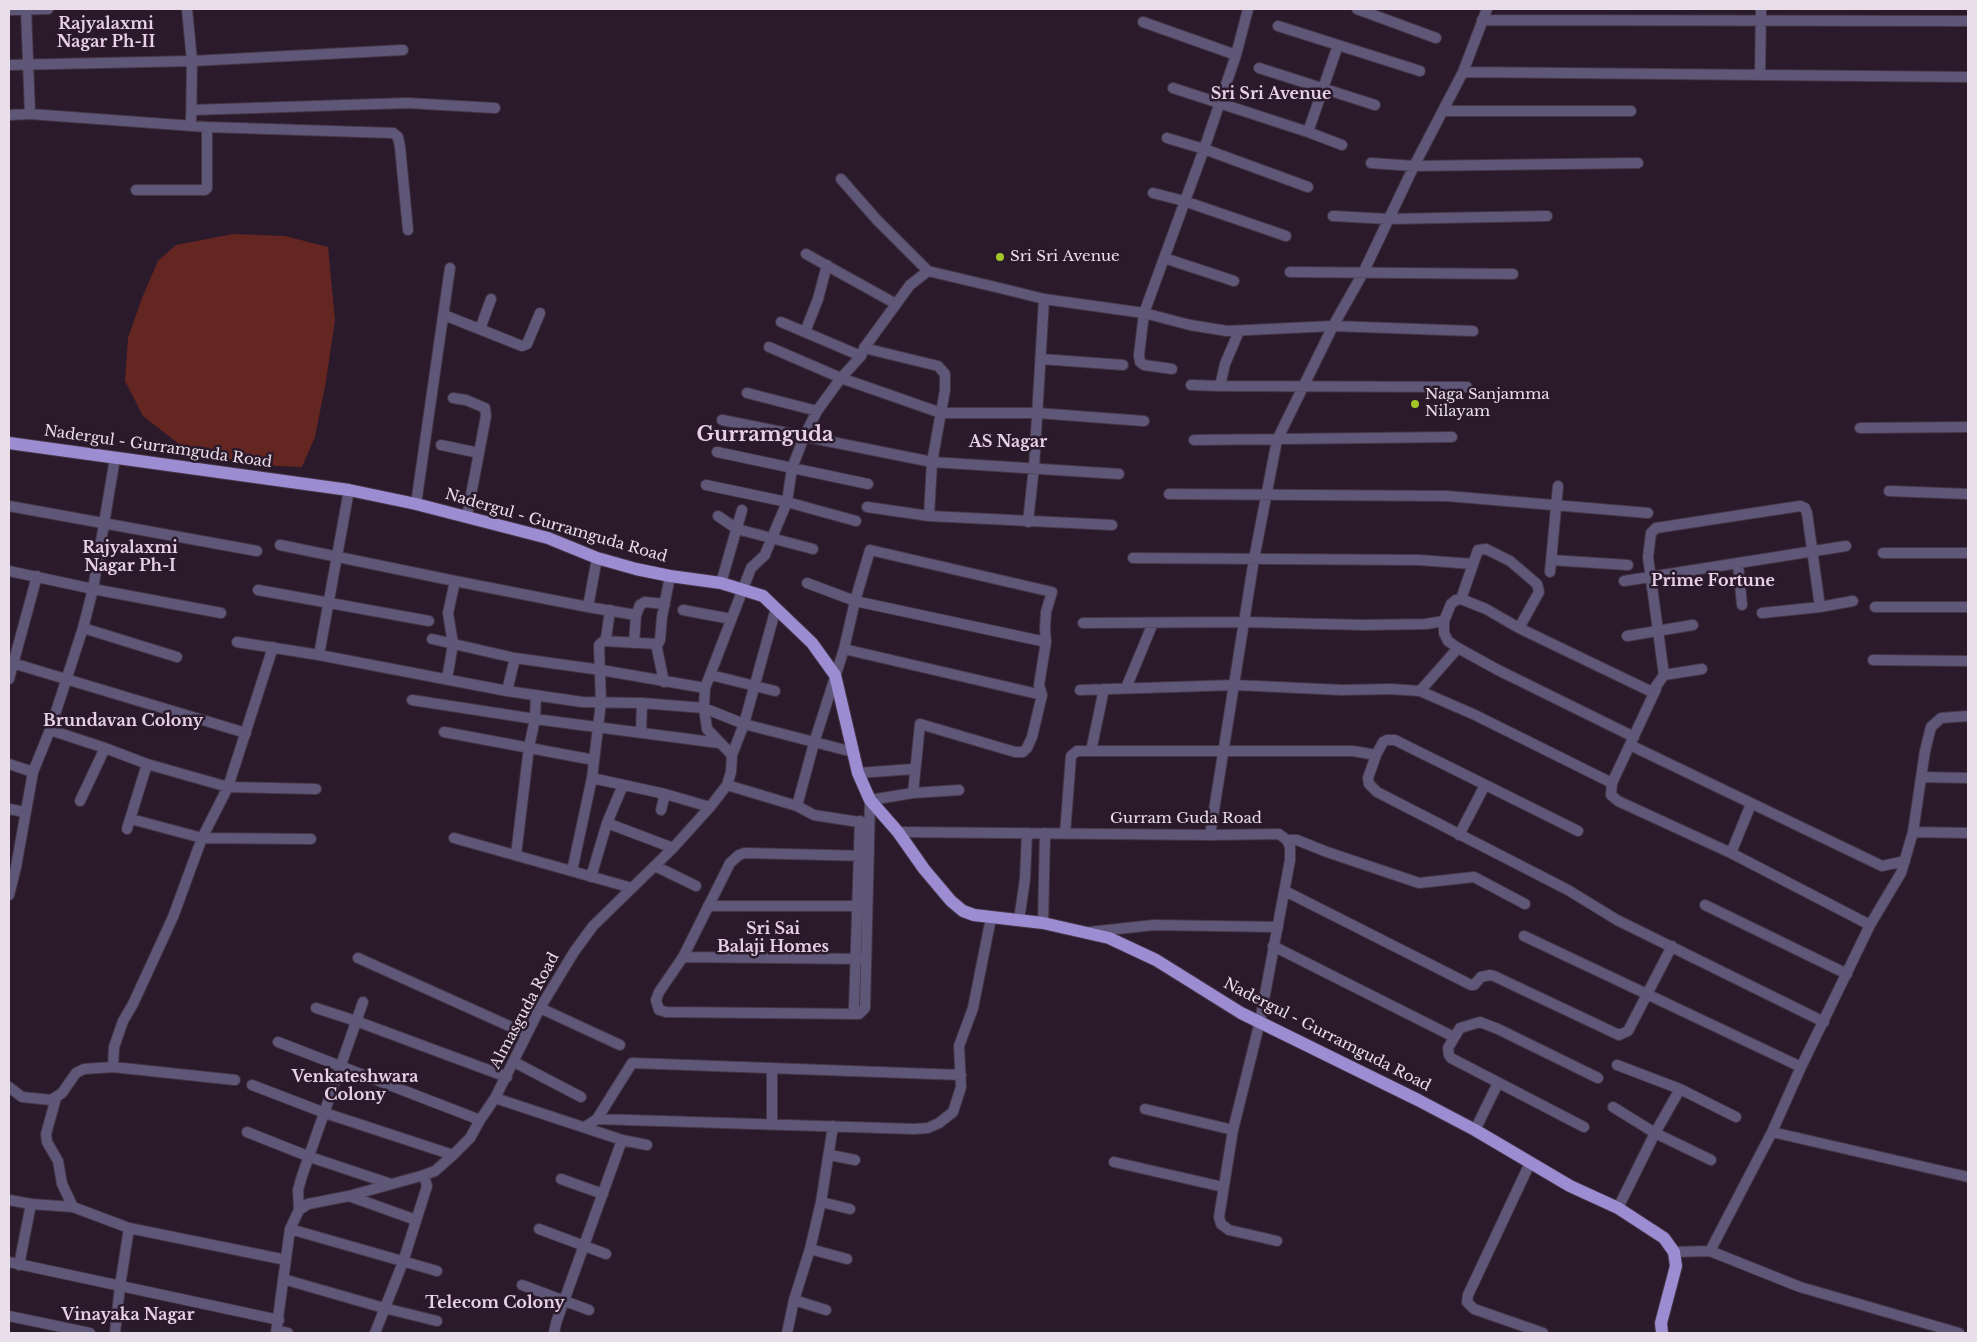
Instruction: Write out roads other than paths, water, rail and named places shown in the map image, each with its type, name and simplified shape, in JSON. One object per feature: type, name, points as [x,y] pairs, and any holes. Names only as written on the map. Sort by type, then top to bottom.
[{"type":"main road","name":"Nadergul - Gurramguda Road","points":[[9,443],[86,452],[115,458],[349,490],[467,516],[548,538],[597,558],[636,569],[721,583],[763,596],[812,643],[835,675],[858,773],[870,800],[898,832],[924,869],[951,901],[963,911],[974,916],[1043,923],[1109,938],[1156,960],[1241,1013],[1475,1130],[1570,1186],[1618,1208],[1664,1238],[1674,1252]]},
{"type":"main road","points":[[1660,1330],[1674,1278],[1676,1266],[1674,1252]]},
{"type":"street","points":[[26,9],[30,114]]},
{"type":"street","points":[[9,10],[48,9]]},
{"type":"street","points":[[188,9],[192,61],[191,126]]},
{"type":"street","points":[[1172,369],[1144,365],[1140,362],[1139,355],[1144,313],[1204,149],[1236,55],[1248,9]]},
{"type":"street","points":[[1357,9],[1436,38]]},
{"type":"street","points":[[1210,835],[1254,559],[1277,440],[1333,326],[1364,273],[1414,166],[1463,72],[1487,9]]},
{"type":"street","points":[[1760,75],[1761,9]]},
{"type":"street","points":[[1482,20],[1968,21]]},
{"type":"street","points":[[1142,22],[1236,55]]},
{"type":"street","points":[[1278,26],[1420,71]]},
{"type":"street","points":[[1308,132],[1338,44]]},
{"type":"street","points":[[9,65],[192,61],[403,50]]},
{"type":"street","points":[[1259,68],[1376,105]]},
{"type":"street","points":[[1463,72],[1968,77]]},
{"type":"street","points":[[1173,88],[1342,145]]},
{"type":"street","points":[[192,110],[407,103],[495,108]]},
{"type":"street","points":[[1443,111],[1631,111]]},
{"type":"street","points":[[9,115],[30,114],[207,127],[394,133],[398,137],[400,146],[408,230]]},
{"type":"street","points":[[136,190],[205,190],[208,188],[207,127]]},
{"type":"street","points":[[1167,138],[1204,149],[1308,187]]},
{"type":"street","points":[[1371,163],[1414,166],[1638,163]]},
{"type":"street","points":[[841,179],[877,220],[928,271],[1044,298],[1144,313],[1227,331],[1333,326],[1473,331]]},
{"type":"street","points":[[1153,193],[1184,201],[1286,236]]},
{"type":"street","points":[[1333,216],[1388,219],[1547,216]]},
{"type":"street","points":[[806,254],[896,304]]},
{"type":"street","points":[[1164,258],[1234,281]]},
{"type":"street","points":[[805,332],[818,299],[827,265]]},
{"type":"street","points":[[416,504],[450,268]]},
{"type":"street","points":[[732,755],[707,729],[704,708],[705,688],[712,675],[750,568],[765,556],[787,502],[792,468],[817,411],[863,352],[910,285],[928,271]]},
{"type":"street","points":[[1290,272],[1513,274]]},
{"type":"street","points":[[1028,522],[1034,468],[1044,298]]},
{"type":"street","points":[[480,329],[491,299]]},
{"type":"street","points":[[444,316],[522,346],[527,344],[540,313]]},
{"type":"street","points":[[781,322],[863,352],[938,366],[945,374],[945,390],[932,462],[929,516]]},
{"type":"street","points":[[1220,386],[1225,364],[1239,331]]},
{"type":"street","points":[[769,347],[841,378],[941,413],[1037,413],[1144,421]]},
{"type":"street","points":[[1041,359],[1123,366]]},
{"type":"street","points":[[1191,385],[1467,387]]},
{"type":"street","points":[[747,393],[817,411]]},
{"type":"street","points":[[453,398],[466,400],[485,408],[486,423],[467,516]]},
{"type":"street","points":[[722,420],[932,462],[1119,474]]},
{"type":"street","points":[[1860,428],[1968,427]]},
{"type":"street","points":[[1194,440],[1452,437]]},
{"type":"street","points":[[441,446],[479,453]]},
{"type":"street","points":[[716,452],[868,484]]},
{"type":"street","points":[[9,895],[12,866],[33,772],[50,730],[83,628],[93,589],[115,458]]},
{"type":"street","points":[[706,485],[787,502],[856,521]]},
{"type":"street","points":[[1550,572],[1558,486]]},
{"type":"street","points":[[319,655],[349,490]]},
{"type":"street","points":[[1889,492],[1968,494]]},
{"type":"street","points":[[1169,494],[1447,496],[1648,513]]},
{"type":"street","points":[[9,506],[258,551]]},
{"type":"street","points":[[1820,607],[1805,508],[1800,506],[1656,528],[1651,533],[1648,557],[1664,675],[1612,783],[1611,795],[1618,801],[1731,853],[1870,925]]},
{"type":"street","points":[[867,507],[929,516],[1112,525]]},
{"type":"street","points":[[721,583],[742,510]]},
{"type":"street","points":[[718,516],[737,530],[813,549]]},
{"type":"street","points":[[280,545],[636,615]]},
{"type":"street","points":[[1624,581],[1846,546]]},
{"type":"street","points":[[1461,599],[1478,550],[1486,548],[1510,561],[1536,584],[1538,592],[1519,628]]},
{"type":"street","points":[[797,806],[814,743],[844,649],[870,550],[1052,592],[1046,612],[1046,642],[1039,685],[1042,695],[1032,737],[1023,752],[1015,752],[920,724],[913,793]]},
{"type":"street","points":[[1883,554],[1968,553]]},
{"type":"street","points":[[588,607],[597,558]]},
{"type":"street","points":[[1133,558],[1419,560],[1473,564]]},
{"type":"street","points":[[1551,560],[1628,565]]},
{"type":"street","points":[[1738,564],[1742,605]]},
{"type":"street","points":[[9,571],[221,613]]},
{"type":"street","points":[[9,679],[11,662],[37,576]]},
{"type":"street","points":[[572,871],[592,778],[601,702],[599,645],[604,642],[656,644],[660,640],[670,576]]},
{"type":"street","points":[[447,679],[453,644],[448,613],[456,581]]},
{"type":"street","points":[[807,583],[855,602],[1046,642]]},
{"type":"street","points":[[258,590],[429,621]]},
{"type":"street","points":[[1656,689],[1650,692],[1519,628],[1486,609],[1461,599],[1451,604],[1444,621],[1444,633],[1448,641],[1458,648],[1751,804],[1882,866],[1905,861]]},
{"type":"street","points":[[1762,614],[1853,601]]},
{"type":"street","points":[[634,643],[636,615],[640,604],[645,602],[665,604]]},
{"type":"street","points":[[1875,607],[1968,606]]},
{"type":"street","name":"Almasguda Road","points":[[299,1210],[308,1204],[349,1196],[435,1171],[470,1138],[496,1098],[540,1008],[574,952],[593,926],[674,848],[727,785],[731,772],[732,755],[744,724],[776,608]]},
{"type":"street","points":[[604,642],[610,610]]},
{"type":"street","points":[[682,610],[731,620]]},
{"type":"street","points":[[1083,623],[1244,622],[1363,625],[1426,624],[1444,621]]},
{"type":"street","points":[[1126,688],[1153,623]]},
{"type":"street","points":[[1627,636],[1693,625]]},
{"type":"street","points":[[83,628],[178,657]]},
{"type":"street","points":[[432,639],[515,658],[601,670],[705,688]]},
{"type":"street","points":[[237,642],[319,655],[507,691],[582,702],[642,703],[704,708],[744,724],[853,752]]},
{"type":"street","points":[[656,644],[664,682]]},
{"type":"street","points":[[113,1067],[114,1047],[123,1021],[133,1004],[173,917],[202,838],[228,786],[273,647]]},
{"type":"street","points":[[1420,691],[1458,648]]},
{"type":"street","points":[[844,649],[1042,695]]},
{"type":"street","points":[[507,691],[515,658]]},
{"type":"street","points":[[1872,660],[1968,661]]},
{"type":"street","points":[[11,662],[246,733]]},
{"type":"street","points":[[1664,675],[1702,669]]},
{"type":"street","points":[[712,675],[775,690]]},
{"type":"street","points":[[1080,690],[1235,685],[1342,690],[1391,689],[1420,691],[1474,715],[1612,783]]},
{"type":"street","points":[[1091,751],[1104,689]]},
{"type":"street","points":[[516,855],[529,748],[535,719],[536,695]]},
{"type":"street","points":[[412,700],[535,719],[719,743]]},
{"type":"street","points":[[641,732],[642,703]]},
{"type":"street","points":[[1710,1252],[1772,1132],[1801,1067],[1848,974],[1870,925],[1901,873],[1913,832],[1928,735],[1936,721],[1940,718],[1968,716]]},
{"type":"street","points":[[695,741],[707,729]]},
{"type":"street","points":[[50,730],[146,764],[228,786],[316,789]]},
{"type":"street","points":[[444,732],[594,760]]},
{"type":"street","points":[[1578,831],[1395,740],[1383,742],[1368,778],[1372,788],[1459,835],[1568,890],[1617,920],[1824,1022]]},
{"type":"street","points":[[80,801],[105,748]]},
{"type":"street","points":[[1065,834],[1071,756],[1076,751],[1358,752],[1376,755]]},
{"type":"street","points":[[9,764],[33,772]]},
{"type":"street","points":[[127,829],[146,764]]},
{"type":"street","points":[[858,773],[914,769]]},
{"type":"street","points":[[1921,777],[1968,778]]},
{"type":"street","points":[[592,778],[665,794],[710,807]]},
{"type":"street","points":[[727,785],[797,806],[814,815],[864,822]]},
{"type":"street","points":[[1459,835],[1485,785]]},
{"type":"street","points":[[591,877],[607,823],[623,786]]},
{"type":"street","points":[[864,856],[745,853],[739,855],[730,863],[683,957],[659,992],[656,1000],[660,1010],[666,1012],[859,1014],[865,1008],[861,959],[863,906],[864,856],[864,822],[870,800],[913,793],[959,790]]},
{"type":"street","points":[[661,810],[665,794]]},
{"type":"street","points":[[1731,853],[1751,804]]},
{"type":"street","points":[[9,808],[25,812]]},
{"type":"street","points":[[131,819],[202,838],[311,838]]},
{"type":"street","points":[[607,823],[674,848]]},
{"type":"street","name":"Gurram Guda Road","points":[[898,832],[1279,834],[1287,840],[1297,840],[1419,883],[1474,877],[1525,904]]},
{"type":"street","points":[[1913,832],[1968,833]]},
{"type":"street","points":[[1019,920],[1025,879],[1027,833]]},
{"type":"street","points":[[1043,923],[1045,833]]},
{"type":"street","points":[[454,838],[632,888]]},
{"type":"street","points":[[1277,1241],[1229,1230],[1221,1224],[1219,1217],[1233,1130],[1260,1021],[1285,890],[1290,860],[1290,847],[1287,840]]},
{"type":"street","points":[[655,866],[696,886]]},
{"type":"street","points":[[1285,890],[1471,985],[1474,985],[1481,977],[1490,974],[1619,1035],[1628,1031],[1672,946]]},
{"type":"street","points":[[1705,905],[1848,974]]},
{"type":"street","points":[[708,906],[863,906]]},
{"type":"street","points":[[597,1119],[928,1128],[939,1123],[952,1112],[961,1087],[959,1046],[973,1008],[991,918]]},
{"type":"street","points":[[1082,932],[1154,925],[1278,926]]},
{"type":"street","points":[[1524,936],[1801,1067]]},
{"type":"street","points":[[1273,946],[1454,1037]]},
{"type":"street","points":[[683,957],[861,959]]},
{"type":"street","points":[[358,958],[527,1034]]},
{"type":"street","points":[[277,1328],[290,1229],[299,1210],[298,1190],[362,1002]]},
{"type":"street","points":[[316,1008],[507,1077]]},
{"type":"street","points":[[540,1008],[620,1045]]},
{"type":"street","points":[[1584,1127],[1451,1058],[1448,1048],[1460,1028],[1480,1022],[1598,1078]]},
{"type":"street","points":[[278,1042],[480,1120]]},
{"type":"street","points":[[514,1062],[581,1097]]},
{"type":"street","points":[[585,1127],[597,1119],[632,1063],[961,1075]]},
{"type":"street","points":[[1617,1065],[1680,1089],[1736,1117]]},
{"type":"street","points":[[9,1087],[22,1097],[51,1100],[62,1093],[76,1073],[84,1069],[113,1067],[235,1080]]},
{"type":"street","points":[[772,1068],[772,1123]]},
{"type":"street","points":[[1475,1130],[1498,1083]]},
{"type":"street","points":[[252,1085],[325,1113],[453,1155]]},
{"type":"street","points":[[1618,1208],[1655,1133],[1680,1089]]},
{"type":"street","points":[[56,1098],[46,1134],[47,1142],[58,1161],[62,1184],[72,1207]]},
{"type":"street","points":[[496,1098],[622,1140],[647,1145]]},
{"type":"street","points":[[1613,1107],[1655,1133],[1710,1160]]},
{"type":"street","points":[[1145,1109],[1233,1130]]},
{"type":"street","points":[[787,1333],[794,1300],[810,1249],[821,1202],[830,1155],[833,1126]]},
{"type":"street","points":[[247,1132],[310,1157],[392,1184]]},
{"type":"street","points":[[1772,1132],[1968,1178]]},
{"type":"street","points":[[554,1333],[622,1140]]},
{"type":"street","points":[[830,1155],[855,1160]]},
{"type":"street","points":[[1114,1162],[1224,1187]]},
{"type":"street","points":[[1530,1163],[1468,1295],[1467,1302],[1474,1309],[1543,1333]]},
{"type":"street","points":[[374,1333],[403,1262],[427,1186],[424,1175]]},
{"type":"street","points":[[561,1179],[603,1194]]},
{"type":"street","points":[[349,1196],[416,1220]]},
{"type":"street","points":[[9,1200],[30,1204],[72,1207],[128,1228],[286,1260]]},
{"type":"street","points":[[821,1202],[850,1209]]},
{"type":"street","points":[[30,1204],[14,1264],[120,1286],[277,1328],[288,1333]]},
{"type":"street","points":[[115,1333],[128,1228]]},
{"type":"street","points":[[290,1229],[437,1271]]},
{"type":"street","points":[[539,1229],[606,1254]]},
{"type":"street","points":[[810,1249],[847,1259]]},
{"type":"street","points":[[1674,1252],[1710,1252],[1800,1287],[1960,1333]]},
{"type":"street","points":[[283,1279],[437,1321]]},
{"type":"street","points":[[522,1285],[589,1310]]},
{"type":"street","points":[[794,1300],[826,1310]]},
{"type":"street","points":[[9,1316],[90,1333]]},
{"type":"place","name":"Sri Sri Avenue","points":[[1000,257]]},
{"type":"place","name":"Naga Sanjamma Nilayam","points":[[1415,404]]},
{"type":"district","name":"Rajyalaxmi Nagar Ph-II","points":[[106,33]]},
{"type":"district","name":"Sri Sri Avenue","points":[[1271,94]]},
{"type":"district","name":"Gurramguda","points":[[765,435]]},
{"type":"district","name":"AS Nagar","points":[[1008,442]]},
{"type":"district","name":"Rajyalaxmi Nagar Ph-I","points":[[130,557]]},
{"type":"district","name":"Prime Fortune","points":[[1713,581]]},
{"type":"district","name":"Brundavan Colony","points":[[123,721]]},
{"type":"district","name":"Sri Sai Balaji Homes","points":[[773,938]]},
{"type":"district","name":"Venkateshwara Colony","points":[[355,1086]]},
{"type":"district","name":"Telecom Colony","points":[[495,1303]]},
{"type":"district","name":"Vinayaka Nagar","points":[[128,1315]]}]
